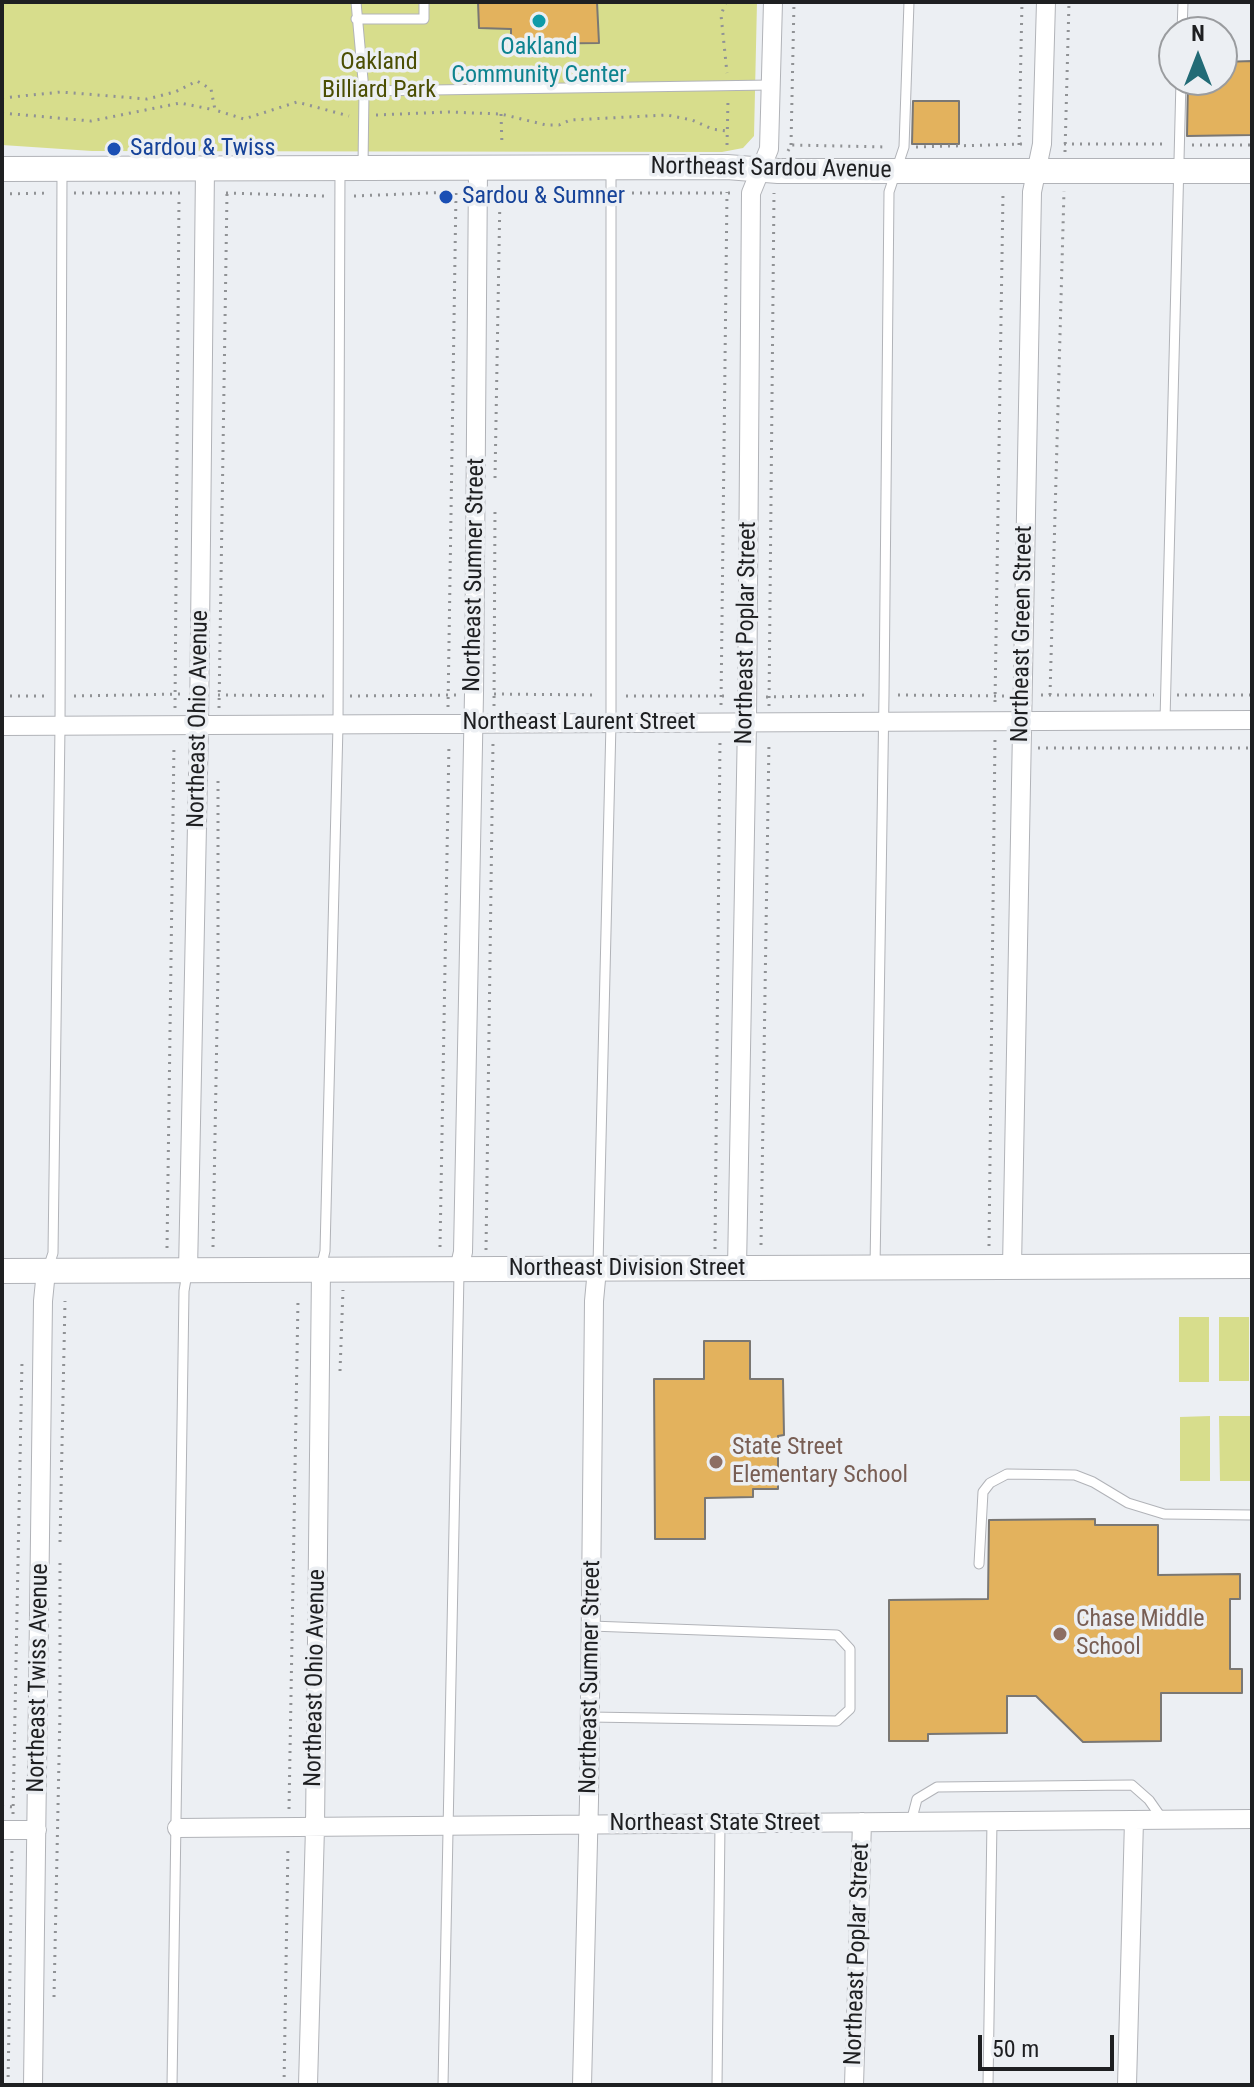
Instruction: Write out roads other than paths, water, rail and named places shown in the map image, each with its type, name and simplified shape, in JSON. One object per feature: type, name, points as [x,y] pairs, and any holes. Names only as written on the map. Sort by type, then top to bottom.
[{"type":"street","name":"Northeast Poplar Street","points":[[726,1263],[747,722],[751,193],[769,170],[773,2]]},
{"type":"street","name":"Northeast Green Street","points":[[1012,1267],[1032,192],[1042,144],[1046,2]]},
{"type":"street","points":[[2,161],[62,168]]},
{"type":"street","name":"Northeast Sardou Avenue","points":[[2,169],[727,167],[769,170],[1252,171]]},
{"type":"street","name":"Northeast Ohio Avenue","points":[[188,1271],[209,725],[200,694],[205,168]]},
{"type":"street","name":"Northeast Sumner Street","points":[[459,1269],[463,1236],[473,724],[490,168]]},
{"type":"street","name":"Northeast Laurent Street","points":[[2,726],[1252,720]]},
{"type":"street","name":"Northeast Division Street","points":[[2,1271],[597,1269],[726,1263],[875,1267],[1252,1266]]},
{"type":"street","name":"Northeast Sumner Street","points":[[582,2085],[588,1825],[599,1718],[591,1626],[594,1301],[597,1269]]},
{"type":"street","name":"Northeast Ohio Avenue","points":[[308,2085],[315,1827],[321,1270]]},
{"type":"street","name":"Northeast Twiss Avenue","points":[[33,2085],[43,1301],[46,1271]]},
{"type":"street","name":"Northeast State Street","points":[[177,1828],[1252,1819]]},
{"type":"street","points":[[1127,2085],[1134,1820]]},
{"type":"street","name":"Northeast Poplar Street","points":[[854,2085],[862,1822]]},
{"type":"street","points":[[7,1830],[37,1830]]},
{"type":"lane","points":[[321,1270],[325,1251],[338,725],[340,196],[351,168],[364,91],[356,2]]},
{"type":"lane","points":[[356,19],[424,19],[424,2]]},
{"type":"lane","points":[[875,1267],[889,192],[904,147],[909,2]]},
{"type":"lane","points":[[364,91],[771,85]]},
{"type":"lane","points":[[1165,721],[1180,96]]},
{"type":"lane","points":[[46,1271],[53,1253],[60,726],[62,168]]},
{"type":"lane","points":[[597,1269],[611,723],[611,168]]},
{"type":"lane","points":[[443,2085],[459,1269]]},
{"type":"lane","points":[[172,2085],[184,1291],[188,1271]]},
{"type":"lane","points":[[979,1564],[983,1492],[990,1483],[1007,1474],[1075,1475],[1128,1503],[1164,1514],[1252,1515]]},
{"type":"lane","points":[[591,1626],[837,1635],[850,1649],[850,1709],[837,1721],[599,1718]]},
{"type":"lane","points":[[911,1822],[917,1799],[937,1787],[1132,1785],[1149,1800],[1163,1820]]},
{"type":"lane","points":[[988,2085],[992,1821]]},
{"type":"lane","points":[[717,2085],[720,1824]]},
{"type":"place","name":"Oakland Community Center","points":[[539,21]]},
{"type":"place","name":"Sardou & Twiss","points":[[114,149]]},
{"type":"place","name":"Sardou & Sumner","points":[[446,197]]},
{"type":"place","name":"State Street Elementary School","points":[[716,1462]]},
{"type":"place","name":"Chase Middle School","points":[[1060,1634]]},
{"type":"park label","name":"Oakland Billiard Park","points":[[379,77]]}]
